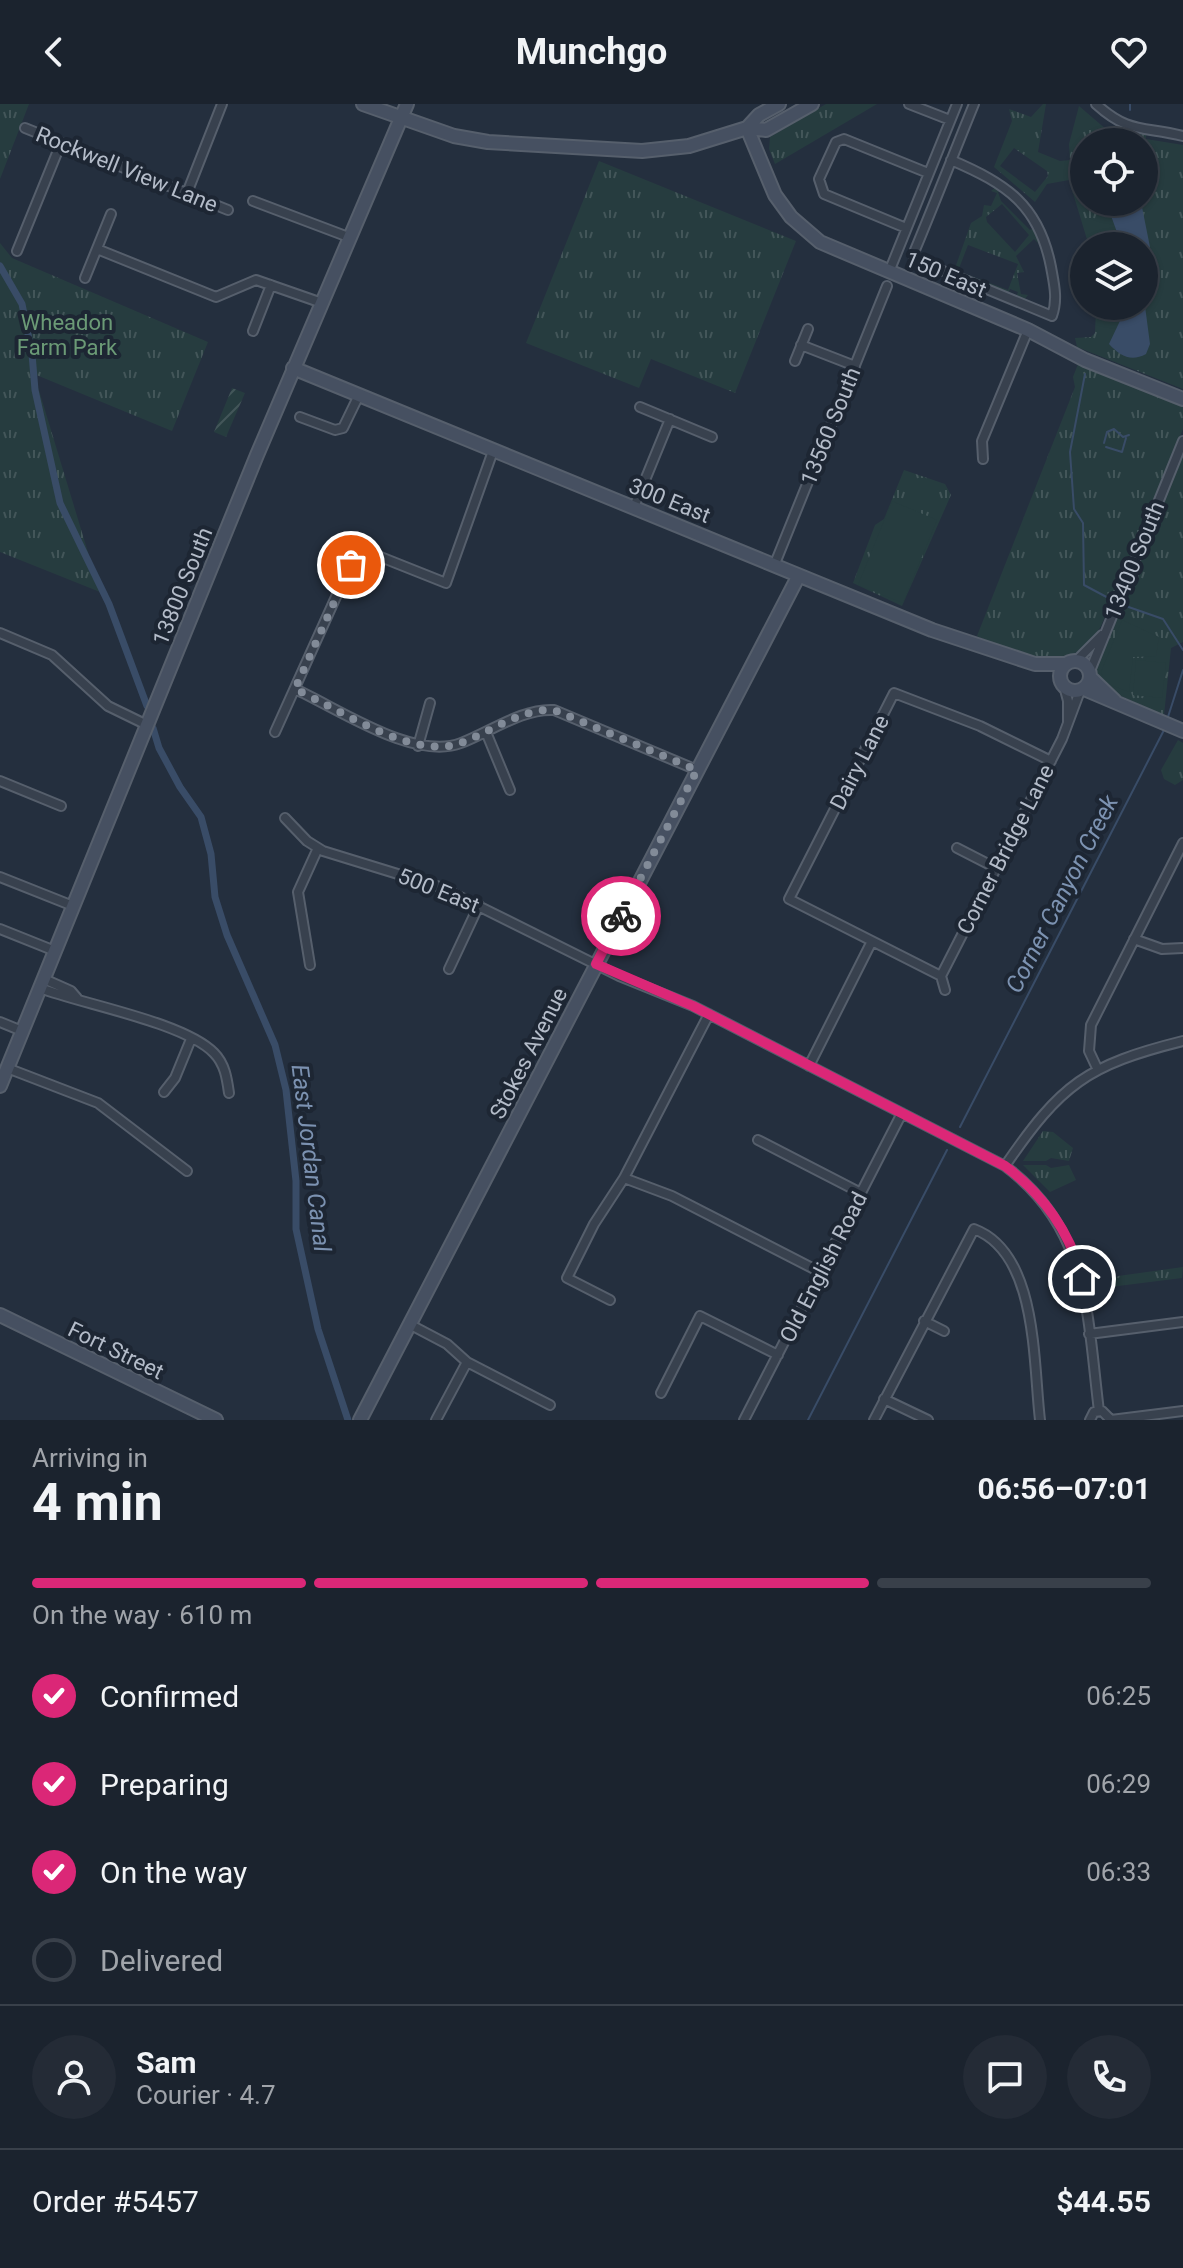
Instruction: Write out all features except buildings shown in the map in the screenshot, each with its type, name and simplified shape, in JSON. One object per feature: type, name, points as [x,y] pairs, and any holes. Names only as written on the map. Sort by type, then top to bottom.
[{"type":"main road","points":[[363,104],[454,136],[488,142],[642,151],[689,146],[747,128],[766,130],[812,104]]},
{"type":"main road","name":"13800 South","points":[[0,1086],[293,368],[407,104]]},
{"type":"main road","points":[[747,128],[759,115],[779,104]]},
{"type":"main road","name":"150 East","points":[[747,128],[775,195],[801,227],[828,247],[1028,330],[1085,360],[1183,399]]},
{"type":"main road","name":"300 East","points":[[293,368],[798,577],[989,651],[1035,664],[1071,662]]},
{"type":"main road","name":"Stokes Avenue","points":[[360,1420],[798,577]]},
{"type":"main road","points":[[1062,683],[1071,662],[1086,682],[1115,701],[1172,726]]},
{"type":"main road","name":"300 East","points":[[1035,664],[1062,683],[1086,682]]},
{"type":"main road","name":"Fort Street","points":[[0,1315],[216,1420]]},
{"type":"street","points":[[187,193],[222,104]]},
{"type":"street","points":[[909,104],[950,120]]},
{"type":"street","points":[[889,272],[957,104]]},
{"type":"street","points":[[951,160],[994,180],[1018,199],[1039,223],[1056,296],[1052,316],[914,259],[951,160],[974,104]]},
{"type":"street","points":[[1096,104],[1112,120],[1127,126],[1183,136]]},
{"type":"street","name":"Rockwell View Lane","points":[[25,128],[228,210]]},
{"type":"street","points":[[906,228],[824,194],[819,179],[836,142],[844,139],[928,173]]},
{"type":"street","points":[[17,251],[61,143]]},
{"type":"street","points":[[253,201],[351,238]]},
{"type":"street","points":[[85,278],[111,214]]},
{"type":"street","points":[[97,249],[216,297],[256,280],[322,303]]},
{"type":"street","points":[[253,331],[271,285]]},
{"type":"street","name":"13560 South","points":[[774,566],[887,286]]},
{"type":"street","points":[[795,361],[808,329]]},
{"type":"street","points":[[983,459],[982,441],[1028,330]]},
{"type":"street","points":[[801,345],[855,366]]},
{"type":"street","points":[[300,417],[335,430],[343,428],[359,395]]},
{"type":"street","points":[[640,407],[712,437]]},
{"type":"street","points":[[634,507],[670,419]]},
{"type":"street","name":"13400 South","points":[[1086,682],[1183,441]]},
{"type":"street","points":[[275,732],[358,548],[446,583],[493,451]]},
{"type":"street","points":[[0,633],[52,655],[108,706],[147,725]]},
{"type":"street","name":"13400 South","points":[[1071,662],[1103,635]]},
{"type":"street","name":"Corner Bridge Lane","points":[[941,976],[1051,761],[1086,682]]},
{"type":"street","name":"Corner Bridge Lane","points":[[1062,683],[1068,701],[1068,722]]},
{"type":"street","points":[[295,689],[418,746],[444,747],[536,711],[554,710],[697,770]]},
{"type":"street","name":"Dairy Lane","points":[[872,941],[789,899],[894,693],[980,726],[1051,761]]},
{"type":"street","points":[[418,746],[430,703]]},
{"type":"street","points":[[486,732],[510,790]]},
{"type":"street","points":[[0,781],[61,806]]},
{"type":"street","name":"500 East","points":[[285,818],[318,848],[413,876],[479,905],[596,964],[709,1014],[1005,1166],[1047,1206],[1071,1246],[1082,1279],[1099,1411]]},
{"type":"street","points":[[1097,1068],[1089,1051],[1091,1025],[1183,843]]},
{"type":"street","points":[[310,965],[298,892],[318,848]]},
{"type":"street","points":[[957,848],[996,868]]},
{"type":"street","points":[[0,877],[73,906]]},
{"type":"street","points":[[449,969],[479,905]]},
{"type":"street","points":[[0,929],[55,951]]},
{"type":"street","points":[[1134,939],[1156,948],[1183,948]]},
{"type":"street","points":[[809,1066],[872,941],[941,976],[945,990]]},
{"type":"street","points":[[42,984],[71,991],[77,998],[191,1039],[218,1058],[229,1093]]},
{"type":"street","points":[[610,1300],[567,1278],[594,1224],[624,1178],[709,1014]]},
{"type":"street","points":[[0,1022],[22,1031]]},
{"type":"street","points":[[164,1092],[175,1078],[191,1039]]},
{"type":"street","points":[[1005,1166],[1042,1113],[1073,1084],[1097,1068],[1127,1056],[1183,1041]]},
{"type":"street","points":[[7,1068],[98,1103],[187,1171]]},
{"type":"street","name":"Old English Road","points":[[744,1420],[902,1113]]},
{"type":"street","points":[[758,1140],[861,1193]]},
{"type":"street","points":[[624,1178],[672,1196],[820,1272]]},
{"type":"street","points":[[874,1420],[974,1229],[987,1234],[1005,1252],[1022,1283],[1040,1420]]},
{"type":"street","points":[[661,1393],[700,1316],[778,1355]]},
{"type":"street","points":[[924,1321],[944,1331]]},
{"type":"street","points":[[1089,1334],[1183,1322]]},
{"type":"street","points":[[409,1324],[447,1344],[467,1362],[550,1405]]},
{"type":"street","points":[[436,1420],[467,1362]]},
{"type":"street","points":[[884,1399],[928,1420]]},
{"type":"street","points":[[1090,1420],[1099,1411],[1107,1413],[1111,1420],[1183,1411]]},
{"type":"green space","points":[[0,104],[29,104],[0,179]]},
{"type":"green space","points":[[826,104],[877,104],[775,164],[769,149],[770,137]]},
{"type":"green space","points":[[1046,104],[1038,152],[1060,161],[1070,160],[1070,183],[1069,180],[1047,184],[1035,202],[994,167],[1012,121],[1009,109],[1031,117]],"holes":[[[1014,148],[1047,171],[1048,176],[1035,192],[1000,166]]]},
{"type":"green space","points":[[1079,106],[1105,128],[1073,128]]},
{"type":"green space","points":[[1158,141],[1183,145],[1183,389],[1077,347],[1075,338],[1091,337],[1095,333],[1095,320],[1158,320],[1158,232],[1085,232],[1080,216],[1158,216]]},
{"type":"green space","points":[[599,161],[796,241],[735,393],[651,359],[639,388],[526,343]]},
{"type":"green space","points":[[995,188],[1002,190],[998,192],[1001,201],[1030,230],[1037,226],[1040,245],[1034,239],[1016,256],[1024,272],[1017,273],[1021,294],[1028,295],[1024,300],[1016,297],[1018,292],[1010,289],[1008,294],[954,271],[971,223],[982,216],[984,205],[991,206],[997,193],[991,191]],"holes":[[[1002,204],[1029,235],[1015,252],[987,222],[986,217]],[[968,245],[1018,264],[1008,290],[958,271]]]},
{"type":"green space","name":"Wheadon Farm Park","points":[[0,243],[12,258],[208,342],[172,431],[34,374],[100,592],[0,552]]},
{"type":"green space","points":[[1078,364],[1183,406],[1183,429],[1101,626],[1089,643],[1075,653],[1045,659],[1011,651],[977,636],[1075,387],[1073,377]]},
{"type":"green space","points":[[232,388],[245,393],[226,437],[214,432]]},
{"type":"green space","points":[[1183,455],[1183,642],[1171,648],[1164,715],[1114,693],[1096,677],[1095,668]]},
{"type":"green space","points":[[904,470],[945,484],[951,495],[902,606],[853,583],[875,525],[884,519]]},
{"type":"green space","points":[[892,501],[937,520],[903,603],[858,585]]},
{"type":"green space","points":[[1122,620],[1159,637],[1156,656],[1133,657],[1129,692],[1105,683],[1101,672]]},
{"type":"green space","points":[[1136,660],[1166,663],[1162,698],[1133,695]]},
{"type":"green space","points":[[1178,740],[1183,743],[1183,780],[1175,785],[1164,779],[1161,770]]},
{"type":"green space","points":[[1043,1131],[1053,1132],[1073,1148],[1069,1161],[1051,1158],[1046,1161],[1023,1161]]},
{"type":"green space","points":[[1023,1165],[1046,1165],[1051,1168],[1069,1165],[1076,1180],[1050,1192]]},
{"type":"green space","points":[[1183,1267],[1182,1278],[1094,1289],[1118,1276]]},
{"type":"water","points":[[1111,216],[1144,216],[1147,232],[1117,232]]},
{"type":"water","points":[[1120,320],[1147,320],[1150,344],[1146,354],[1131,358],[1117,352],[1109,344]]},
{"type":"waterway","name":"Corner Canyon Creek","points":[[1130,104],[1130,110]]},
{"type":"waterway","name":"East Jordan Canal","points":[[0,266],[22,304],[32,354],[35,390],[60,503],[109,604],[147,706]]},
{"type":"waterway","name":"Corner Canyon Creek","points":[[1085,374],[1070,452],[1074,509],[1083,523],[1084,585],[1114,601]]},
{"type":"waterway","points":[[1104,443],[1107,432],[1114,429],[1123,437],[1129,435]]},
{"type":"waterway","points":[[1106,447],[1122,452],[1126,438]]},
{"type":"waterway","name":"Corner Canyon Creek","points":[[1120,604],[1163,619],[1183,650]]},
{"type":"waterway","name":"Corner Canyon Creek","points":[[1167,720],[1183,670]]},
{"type":"waterway","name":"East Jordan Canal","points":[[153,728],[159,748],[180,787],[201,817],[211,854],[215,897],[227,935],[275,1045],[286,1090],[296,1181],[296,1229],[318,1329],[348,1420]]},
{"type":"waterway","name":"Corner Canyon Creek","points":[[960,1127],[1164,730]]},
{"type":"waterway","name":"Corner Canyon Creek","points":[[808,1420],[947,1150]]},
{"type":"way so far","points":[[351,565],[295,689],[418,746],[452,746],[536,711],[554,710],[697,770],[621,916]]},
{"type":"route","points":[[621,916],[596,964],[679,999],[1005,1166],[1031,1188],[1060,1225],[1082,1279]]}]
